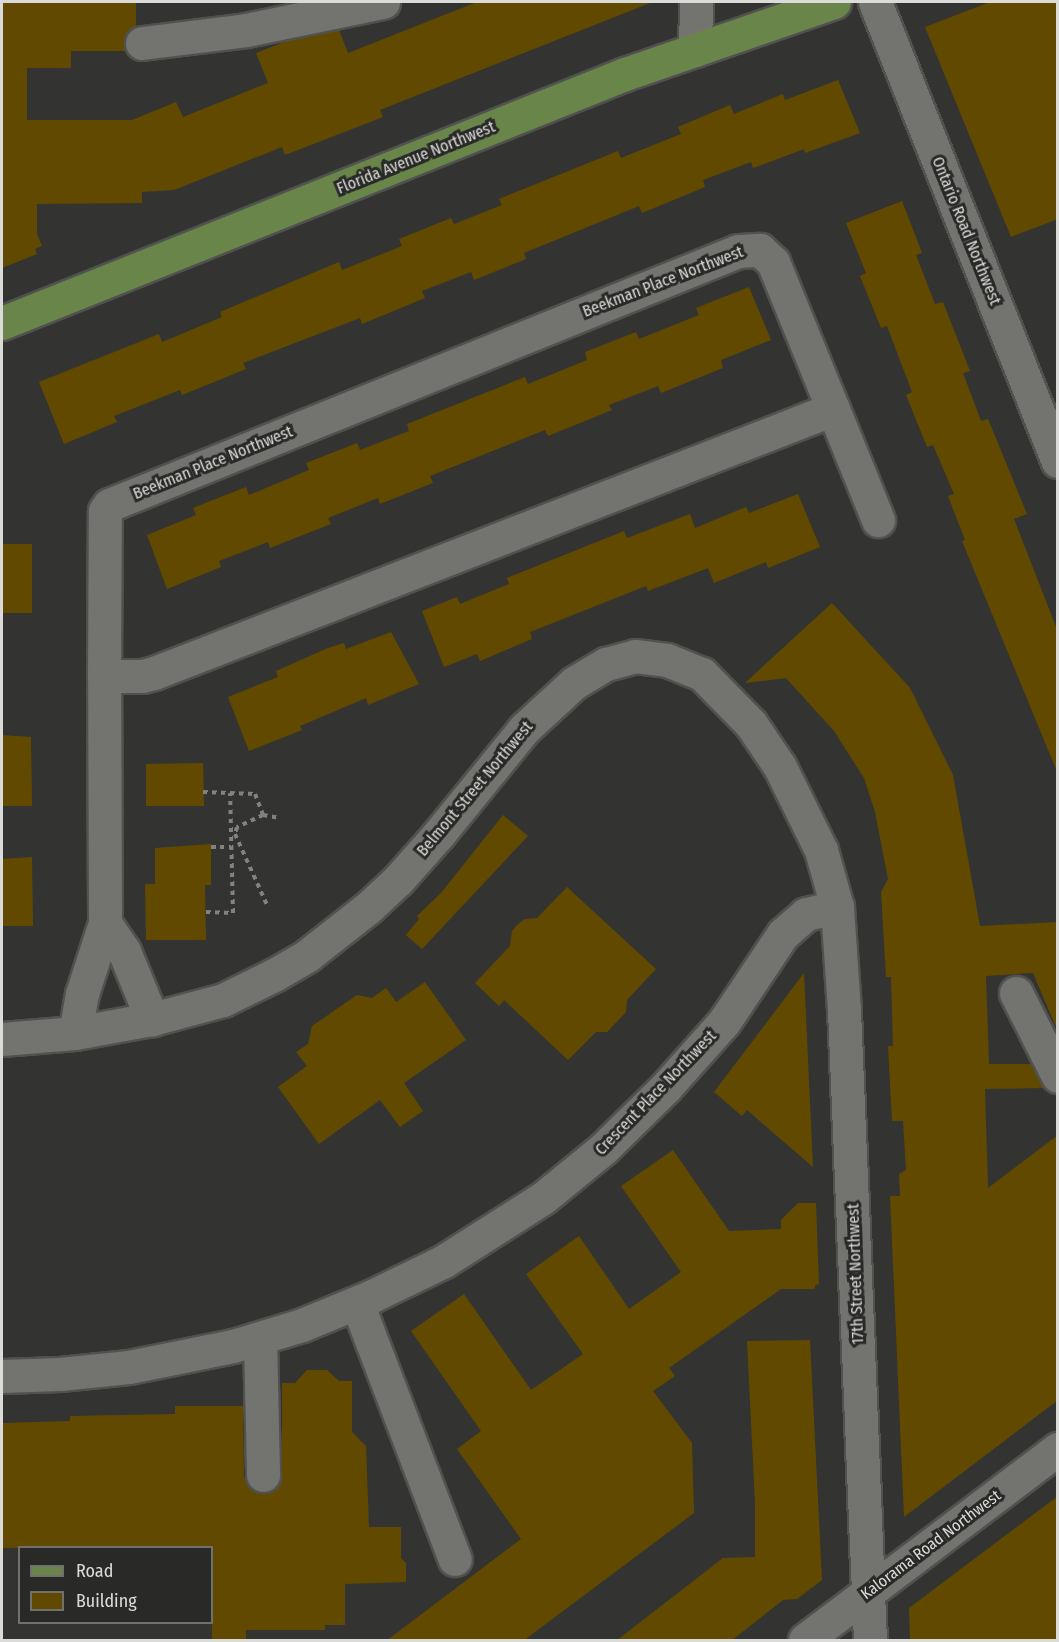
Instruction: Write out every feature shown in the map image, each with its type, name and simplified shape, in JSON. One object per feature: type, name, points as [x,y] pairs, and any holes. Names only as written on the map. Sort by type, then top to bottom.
[{"type":"main road","name":"Florida Avenue Northwest","points":[[2,323],[614,79],[834,2]]},
{"type":"street","points":[[142,42],[246,30],[383,2]]},
{"type":"street","points":[[695,50],[696,2]]},
{"type":"street","name":"Ontario Road Northwest","points":[[875,2],[1058,460]]},
{"type":"street","name":"Beekman Place Northwest","points":[[75,1032],[85,984],[105,923],[105,511],[109,505],[738,251],[760,250],[773,262],[833,409]]},
{"type":"street","points":[[104,676],[142,676],[154,673],[833,409],[878,520]]},
{"type":"street","name":"Belmont Street Northwest","points":[[2,1039],[75,1032],[153,1019],[222,1000],[274,975],[308,955],[369,907],[398,880],[548,705],[593,670],[606,663],[635,656],[668,660],[702,674],[751,724],[780,767],[805,813],[826,863],[837,907]]},
{"type":"street","name":"Crescent Place Northwest","points":[[2,1376],[60,1374],[129,1366],[260,1339],[357,1303],[408,1280],[478,1241],[574,1174],[636,1118],[724,1022],[783,934],[806,914],[837,907]]},
{"type":"street","name":"17th Street Northwest","points":[[837,907],[844,1010],[870,1641]]},
{"type":"street","points":[[105,923],[124,951],[153,1019]]},
{"type":"street","points":[[1016,993],[1058,1076]]},
{"type":"street","points":[[357,1303],[455,1559]]},
{"type":"street","points":[[260,1339],[263,1475]]},
{"type":"street","name":"Kalorama Road Northwest","points":[[805,1641],[1058,1449]]},
{"type":"path","points":[[203,792],[255,794],[263,815]]},
{"type":"path","points":[[206,912],[233,913],[231,847],[233,834],[230,793]]},
{"type":"path","points":[[233,834],[237,827],[263,815],[280,818]]},
{"type":"path","points":[[233,834],[267,905]]},
{"type":"path","points":[[211,847],[231,847]]},
{"type":"building","points":[[2,2],[136,2],[136,26],[125,35],[126,51],[71,51],[71,68],[27,68],[27,120],[132,120],[176,102],[183,117],[268,83],[256,53],[289,40],[339,30],[348,53],[477,2],[650,3],[380,110],[383,117],[285,155],[282,147],[174,190],[142,192],[142,203],[37,204],[37,234],[42,246],[35,249],[37,254],[2,268]]},
{"type":"building","points":[[990,2],[1058,2],[1058,219],[1011,237],[925,27]]},
{"type":"building","points":[[838,80],[860,133],[805,153],[804,149],[753,168],[751,162],[703,180],[705,187],[642,213],[639,206],[524,253],[526,259],[474,280],[471,272],[422,291],[425,298],[362,324],[360,318],[243,363],[246,369],[182,395],[180,390],[114,416],[117,422],[64,444],[39,382],[159,334],[162,342],[222,317],[220,312],[339,262],[342,270],[402,246],[399,239],[451,218],[454,224],[502,205],[499,199],[618,151],[621,158],[681,134],[678,127],[730,105],[734,114],[783,94],[785,100]]},
{"type":"building","points":[[902,201],[922,253],[916,255],[935,304],[943,302],[970,371],[963,373],[981,421],[988,419],[1027,514],[1014,519],[1058,632],[1058,774],[962,541],[965,540],[948,496],[954,494],[933,445],[927,447],[906,395],[912,392],[887,326],[881,328],[860,276],[866,273],[846,223]]},
{"type":"building","points":[[749,287],[771,340],[721,360],[723,368],[661,393],[658,386],[609,405],[612,410],[548,436],[545,430],[430,476],[433,483],[380,504],[378,498],[328,518],[331,524],[270,548],[268,542],[219,561],[221,567],[167,589],[147,535],[196,515],[193,508],[246,487],[249,495],[309,470],[306,463],[357,443],[360,450],[409,431],[407,424],[525,377],[528,384],[587,360],[585,352],[636,332],[639,339],[699,315],[696,308]]},
{"type":"building","points":[[798,494],[820,547],[768,568],[766,562],[714,583],[708,568],[648,591],[646,586],[530,632],[532,639],[480,661],[477,654],[444,667],[422,611],[457,597],[460,604],[509,584],[507,578],[624,531],[627,538],[690,514],[695,528],[746,507],[749,513]]},
{"type":"building","points":[[2,544],[32,544],[32,613],[2,613]]},
{"type":"building","points":[[832,603],[910,688],[953,775],[980,926],[1058,922],[1058,1032],[1033,973],[986,976],[989,1064],[1031,1064],[1044,1088],[985,1089],[988,1188],[1058,1135],[1058,1400],[904,1517],[890,1196],[900,1196],[899,1174],[906,1170],[903,1121],[892,1121],[888,1046],[893,1046],[891,977],[886,977],[881,892],[888,879],[875,812],[864,778],[834,731],[786,678],[745,683]]},
{"type":"building","points":[[391,632],[419,684],[368,705],[366,698],[300,726],[302,730],[249,751],[228,697],[278,677],[276,671],[328,648],[344,643],[346,649]]},
{"type":"building","points":[[2,735],[31,737],[32,806],[2,806]]},
{"type":"building","points":[[203,763],[204,806],[146,806],[146,764]]},
{"type":"building","points":[[503,815],[528,836],[422,949],[406,935],[419,919],[417,916],[441,893]]},
{"type":"building","points":[[211,844],[211,885],[205,885],[206,940],[146,940],[145,884],[155,884],[155,848]]},
{"type":"building","points":[[32,857],[33,926],[2,926],[2,859]]},
{"type":"building","points":[[567,887],[656,969],[627,1000],[626,1012],[607,1032],[596,1032],[568,1060],[504,1000],[499,1006],[475,983],[510,946],[512,931],[517,925],[525,919],[537,918]]},
{"type":"building","points":[[804,973],[813,1167],[747,1110],[742,1116],[714,1092]]},
{"type":"building","points":[[425,982],[466,1040],[404,1083],[423,1111],[400,1127],[380,1100],[319,1144],[278,1087],[307,1066],[296,1052],[308,1044],[312,1026],[357,995],[372,998],[386,988],[396,1002]]},
{"type":"building","points":[[673,1150],[729,1231],[781,1229],[781,1220],[798,1203],[816,1203],[819,1284],[815,1285],[815,1289],[781,1289],[669,1368],[675,1376],[653,1391],[692,1443],[694,1513],[523,1641],[386,1641],[521,1539],[457,1449],[481,1431],[411,1331],[464,1294],[531,1390],[583,1354],[526,1274],[579,1236],[629,1309],[681,1272],[621,1186]]},
{"type":"building","points":[[810,1340],[822,1580],[797,1599],[783,1600],[731,1641],[616,1641],[723,1558],[755,1557],[755,1503],[747,1341]]},
{"type":"building","points":[[307,1370],[327,1370],[339,1381],[352,1381],[352,1432],[366,1446],[369,1527],[401,1527],[401,1558],[406,1563],[406,1582],[345,1584],[345,1625],[325,1625],[325,1630],[246,1630],[246,1641],[212,1641],[213,1546],[18,1546],[18,1548],[2,1548],[2,1423],[70,1421],[70,1416],[175,1414],[175,1406],[243,1406],[244,1476],[247,1485],[254,1491],[264,1494],[273,1491],[280,1483],[282,1475],[282,1383],[295,1383]]},
{"type":"building","points":[[1058,1496],[1058,1641],[910,1641],[909,1608]]}]
